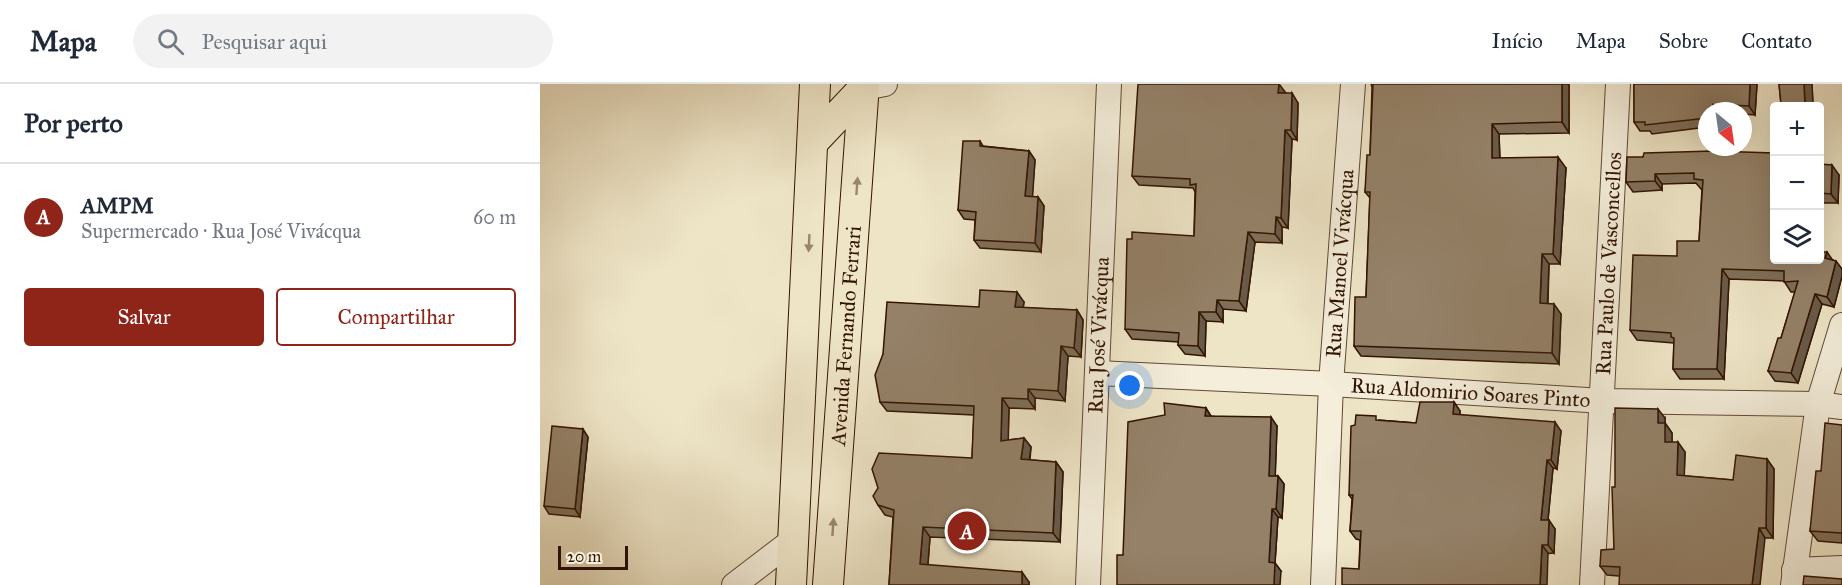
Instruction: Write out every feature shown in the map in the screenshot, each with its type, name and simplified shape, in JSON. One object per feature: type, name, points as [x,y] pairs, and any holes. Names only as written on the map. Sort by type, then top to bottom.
[{"type":"main road","name":"Avenida Fernando Ferrari","points":[[791,585],[815,84]]},
{"type":"main road","name":"Avenida Fernando Ferrari","points":[[828,585],[871,85]]},
{"type":"main road","points":[[813,142],[871,85]]},
{"type":"street","name":"Rua José Vivácqua","points":[[1088,585],[1109,84]]},
{"type":"street","name":"Rua Manoel Vivácqua","points":[[1323,585],[1331,384],[1353,84]]},
{"type":"street","name":"Rua Paulo de Vasconcellos","points":[[1592,585],[1604,401],[1618,84]]},
{"type":"street","points":[[1842,325],[1830,405],[1794,578],[1842,568]]},
{"type":"street","name":"Rua Aldomirio Soares Pinto","points":[[1097,373],[1331,384],[1604,401],[1830,405]]},
{"type":"street","points":[[734,585],[794,540]]},
{"type":"building","points":[[1138,84],[1279,84],[1278,93],[1292,93],[1291,130],[1285,130],[1281,218],[1276,217],[1275,234],[1248,232],[1239,301],[1217,300],[1216,312],[1199,312],[1198,346],[1178,345],[1179,333],[1125,329],[1127,239],[1132,239],[1132,232],[1194,236],[1196,184],[1190,185],[1190,179],[1132,176]]},
{"type":"building","points":[[1373,84],[1562,84],[1562,122],[1492,124],[1492,158],[1558,157],[1553,254],[1542,254],[1540,303],[1554,304],[1552,353],[1354,346],[1355,297],[1366,297],[1370,192],[1365,192],[1367,155],[1370,155]]},
{"type":"building","points":[[1634,84],[1750,84],[1749,102],[1698,102],[1698,119],[1645,125],[1645,122],[1634,122]]},
{"type":"building","points":[[1779,84],[1804,84],[1805,102],[1781,102]]},
{"type":"building","points":[[963,141],[980,141],[980,146],[1029,151],[1025,196],[1038,197],[1035,243],[974,240],[976,212],[958,210]]},
{"type":"building","points":[[1698,151],[1698,156],[1752,156],[1752,152],[1770,153],[1770,264],[1824,264],[1824,252],[1827,252],[1825,258],[1836,261],[1827,297],[1815,294],[1791,373],[1768,371],[1778,338],[1781,338],[1798,281],[1784,282],[1784,271],[1722,269],[1717,369],[1673,369],[1674,338],[1671,337],[1671,333],[1630,330],[1633,255],[1677,256],[1677,241],[1699,241],[1703,180],[1694,179],[1694,173],[1655,174],[1655,181],[1626,182],[1627,157],[1643,157],[1644,153]]},
{"type":"building","points":[[1824,164],[1832,165],[1831,194],[1824,193]]},
{"type":"building","points":[[980,290],[1017,292],[1015,307],[1077,310],[1074,348],[1061,346],[1058,391],[1028,389],[1028,399],[1002,398],[1001,441],[1024,438],[1021,459],[1056,462],[1053,533],[923,527],[920,564],[1022,572],[1022,585],[889,585],[894,510],[878,505],[873,496],[878,488],[872,469],[879,453],[972,458],[974,406],[880,402],[875,375],[883,354],[887,302],[979,307]]},
{"type":"building","points":[[1420,402],[1454,402],[1453,414],[1555,422],[1551,460],[1547,460],[1541,520],[1549,520],[1548,545],[1542,545],[1540,585],[1342,585],[1342,568],[1359,569],[1361,531],[1350,531],[1353,495],[1349,495],[1351,426],[1355,425],[1356,415],[1376,416],[1376,420],[1416,423]]},
{"type":"building","points":[[1164,403],[1206,408],[1205,416],[1271,417],[1269,476],[1278,476],[1276,509],[1272,509],[1269,562],[1275,563],[1274,585],[1117,585],[1117,555],[1123,555],[1128,422],[1165,415]]},
{"type":"building","points":[[1615,408],[1658,409],[1658,423],[1665,423],[1665,442],[1678,442],[1677,475],[1733,480],[1736,455],[1767,459],[1766,528],[1759,528],[1752,585],[1619,585],[1620,567],[1600,566],[1601,550],[1614,549],[1612,487],[1615,487]]},
{"type":"building","points":[[1825,423],[1842,425],[1842,533],[1810,531],[1816,471],[1821,471]]},
{"type":"building","points":[[552,426],[583,429],[575,509],[544,506]]},
{"type":"building","points":[[1804,576],[1842,579],[1842,585],[1803,585]]},
{"type":"place","name":"AMPM","points":[[967,531]]}]
